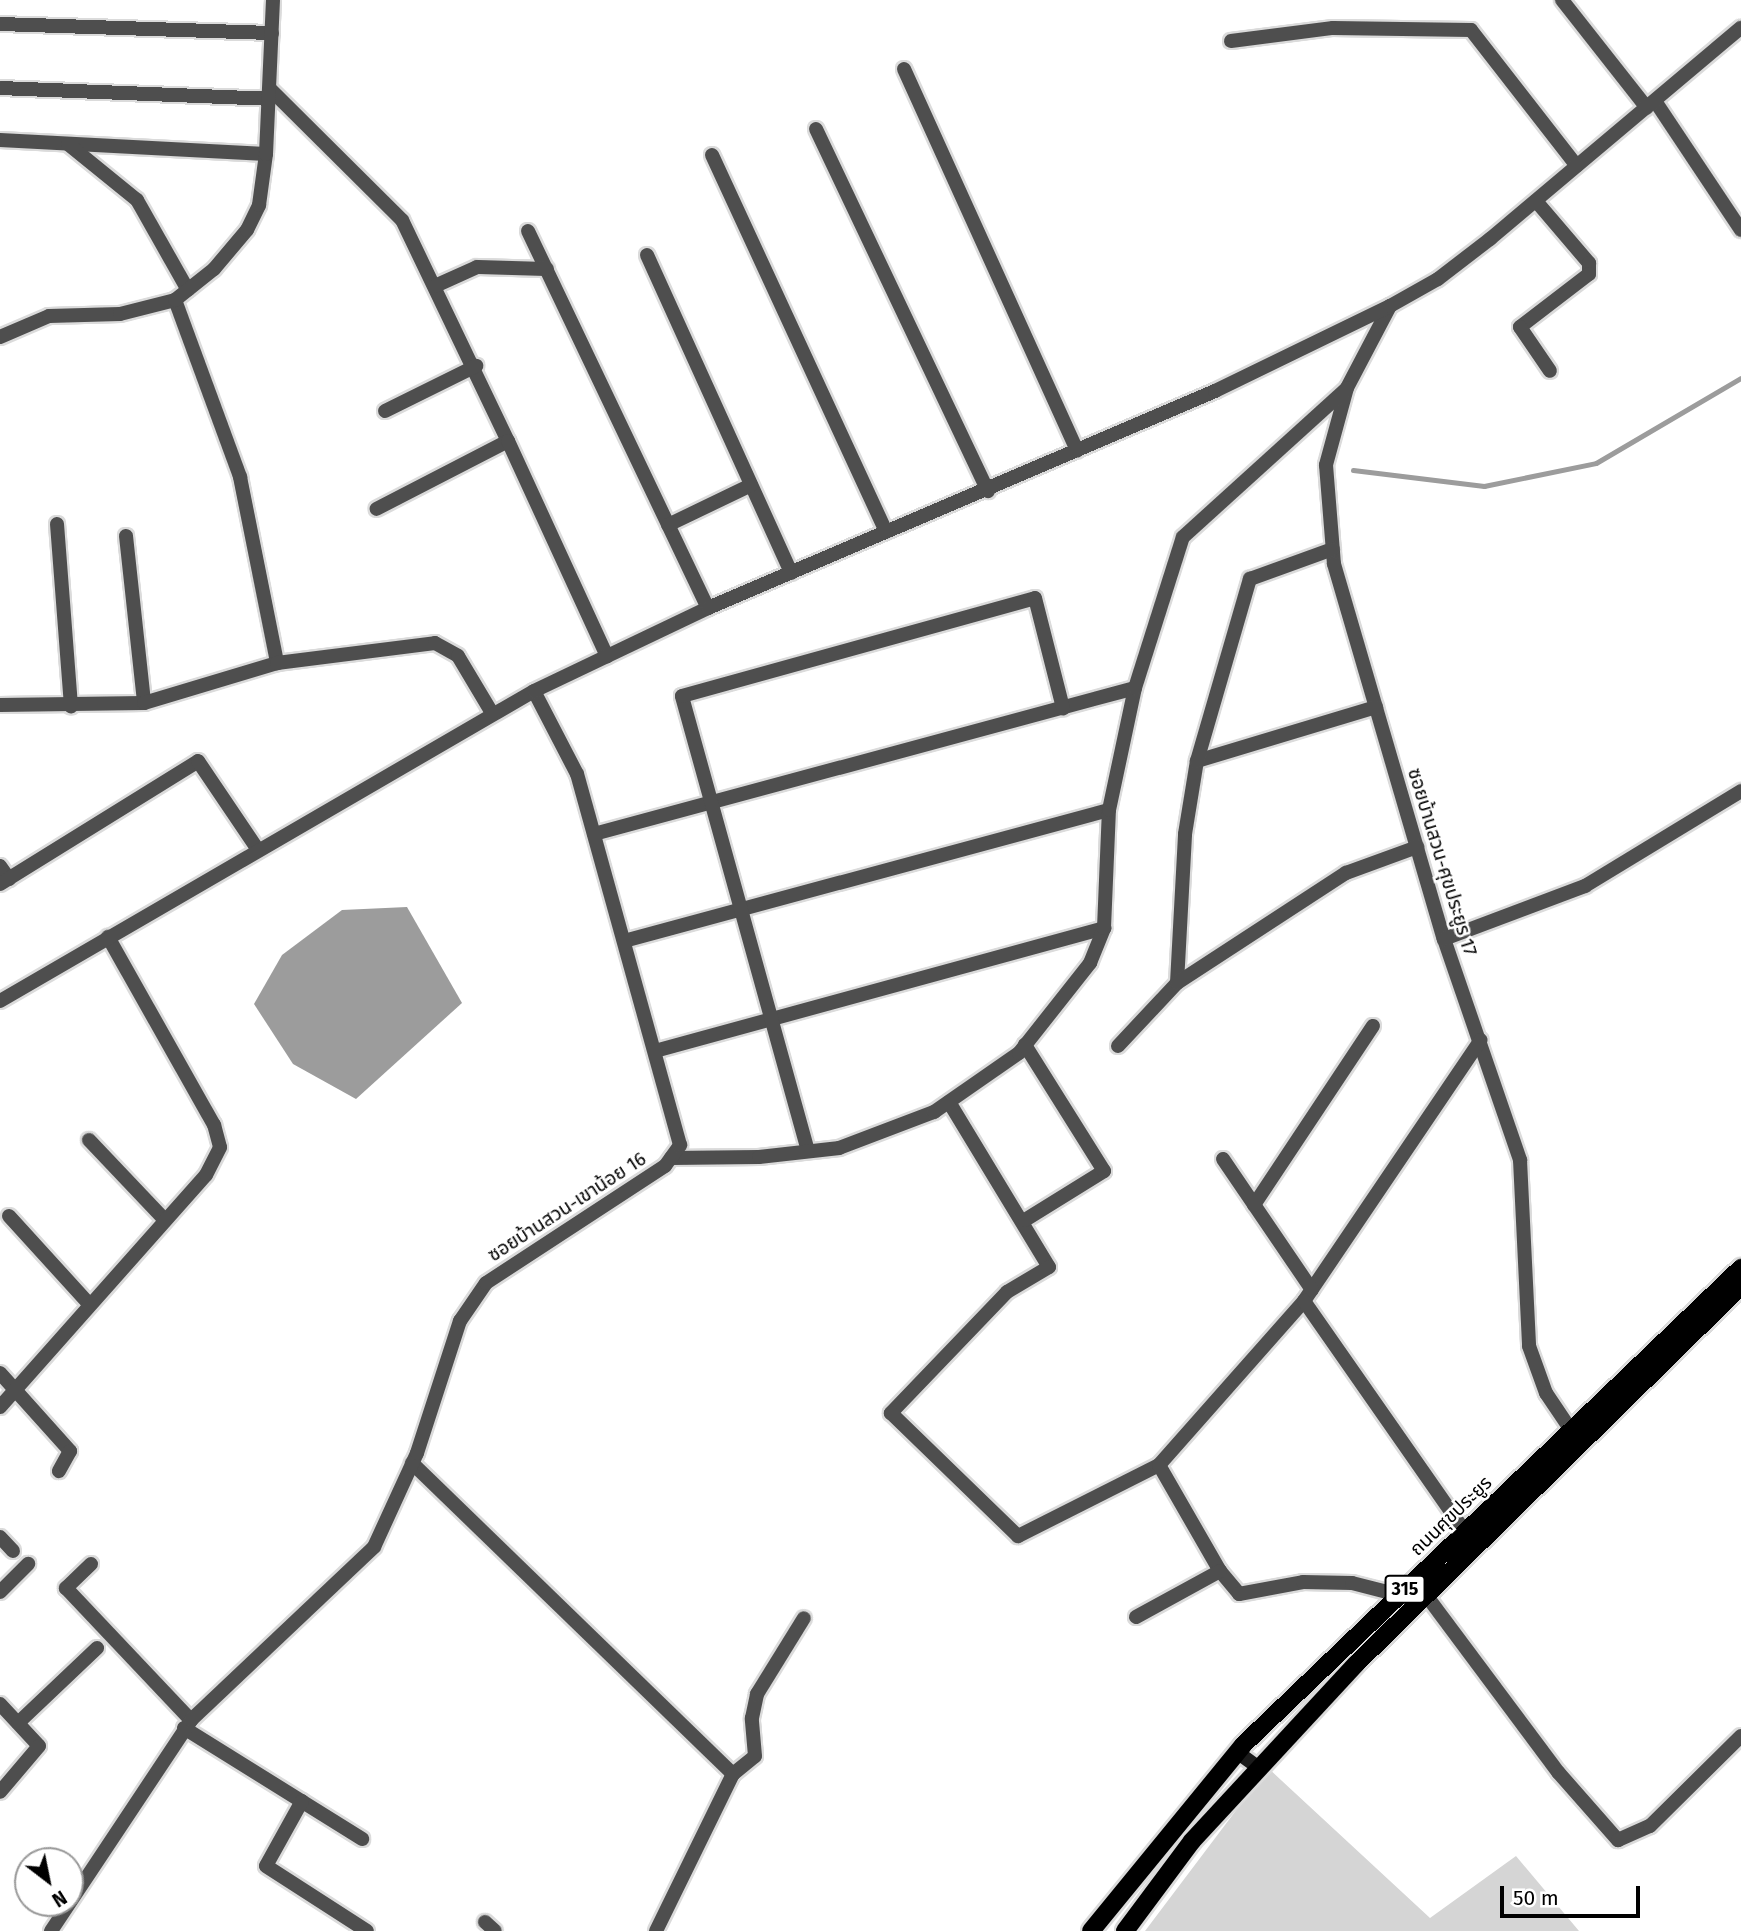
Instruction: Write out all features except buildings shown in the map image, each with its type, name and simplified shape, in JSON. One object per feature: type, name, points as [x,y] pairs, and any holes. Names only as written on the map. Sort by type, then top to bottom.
[{"type":"main road","name":"ถนนศุขประยูร","points":[[1091,1931],[1237,1752],[1741,1268]]},
{"type":"main road","name":"ถนนศุขประยูร","points":[[1125,1931],[1192,1841],[1259,1768],[1426,1595],[1741,1286]]},
{"type":"main road","points":[[1237,1752],[1259,1768]]},
{"type":"street","points":[[0,337],[49,316],[120,314],[175,300],[247,230],[259,205],[266,153],[273,0]]},
{"type":"street","points":[[1562,0],[1651,105],[1741,230]]},
{"type":"street","points":[[0,24],[272,33]]},
{"type":"street","points":[[0,1001],[534,691],[708,608],[1077,452],[1390,306],[1438,279],[1536,201],[1741,27]]},
{"type":"street","points":[[1231,41],[1333,28],[1472,30],[1577,166]]},
{"type":"street","points":[[904,69],[1077,452]]},
{"type":"street","points":[[0,88],[269,94],[402,220],[476,366],[607,656]]},
{"type":"street","points":[[816,129],[988,491]]},
{"type":"street","points":[[0,140],[266,153]]},
{"type":"street","points":[[66,144],[137,200],[188,290]]},
{"type":"street","points":[[712,155],[886,532]]},
{"type":"street","points":[[1536,201],[1589,263],[1589,274],[1520,327],[1550,371]]},
{"type":"street","points":[[528,231],[708,608]]},
{"type":"street","points":[[647,255],[791,573]]},
{"type":"street","points":[[435,286],[477,268],[547,269]]},
{"type":"street","points":[[175,300],[240,477],[277,663]]},
{"type":"street","name":"ซอยบ้านสวน-ศุขประยูร 17","points":[[1390,306],[1347,388],[1325,465],[1333,549],[1444,939],[1481,1040],[1520,1160],[1530,1346],[1546,1393],[1571,1430]]},
{"type":"street","points":[[385,411],[476,366]]},
{"type":"street","points":[[671,1158],[839,1148],[949,1102],[1025,1045],[1090,963],[1104,928],[1109,810],[1135,688],[1183,537],[1347,388]]},
{"type":"street","points":[[376,509],[508,441]]},
{"type":"street","points":[[668,525],[751,485]]},
{"type":"street","points":[[57,524],[71,706]]},
{"type":"street","points":[[126,536],[144,703]]},
{"type":"street","points":[[1177,983],[1185,834],[1197,761],[1250,579],[1333,549]]},
{"type":"street","points":[[808,1151],[682,696],[1035,598],[1063,708]]},
{"type":"street","points":[[0,705],[144,703],[277,663],[435,643],[458,656],[492,713]]},
{"type":"street","points":[[594,834],[1135,688]]},
{"type":"street","name":"ซอยบ้านสวน-เขาน้อย 16","points":[[51,1931],[187,1724],[374,1547],[412,1463],[460,1321],[486,1283],[671,1158],[680,1145],[572,762],[534,691]]},
{"type":"street","points":[[1197,761],[1376,707]]},
{"type":"street","points":[[0,866],[4,882],[198,761],[258,850]]},
{"type":"street","points":[[1444,939],[1585,886],[1741,791]]},
{"type":"street","points":[[624,941],[1109,810]]},
{"type":"street","points":[[1118,1046],[1177,983],[1346,873],[1417,847]]},
{"type":"street","points":[[655,1051],[1104,928]]},
{"type":"street","points":[[0,1408],[206,1175],[219,1147],[214,1125],[108,937]]},
{"type":"street","points":[[1254,1205],[1373,1026]]},
{"type":"street","points":[[949,1102],[1025,1220],[1049,1267],[1007,1292],[891,1413],[1018,1535],[1159,1465],[1308,1295],[1481,1040]]},
{"type":"street","points":[[1025,1045],[1104,1171],[1025,1220]]},
{"type":"street","points":[[89,1140],[165,1220]]},
{"type":"street","points":[[1223,1159],[1308,1295],[1465,1532]]},
{"type":"street","points":[[9,1216],[90,1305]]},
{"type":"street","points":[[0,1373],[70,1451],[59,1471]]},
{"type":"street","points":[[412,1463],[733,1774]]},
{"type":"street","points":[[1159,1465],[1220,1571],[1239,1594],[1303,1582],[1352,1583],[1399,1594]]},
{"type":"street","points":[[0,1537],[13,1551]]},
{"type":"street","points":[[0,1592],[28,1564]]},
{"type":"street","points":[[91,1564],[66,1588],[187,1724],[362,1839]]},
{"type":"street","points":[[1136,1617],[1220,1571]]},
{"type":"street","points":[[1426,1595],[1558,1772],[1618,1840],[1650,1826],[1741,1737]]},
{"type":"street","points":[[656,1931],[733,1774],[755,1756],[752,1718],[757,1694],[804,1618]]},
{"type":"street","points":[[18,1723],[97,1648]]},
{"type":"street","points":[[0,1704],[39,1746],[0,1792]]},
{"type":"street","points":[[302,1801],[266,1866],[367,1931]]},
{"type":"shaded area","points":[[407,907],[462,1003],[356,1099],[293,1064],[254,1004],[282,955],[342,910]]},
{"type":"shaded area","points":[[1268,1768],[1430,1918],[1516,1856],[1579,1931],[1145,1931]]},
{"type":"waterway","points":[[1353,470],[1484,486],[1596,463],[1741,378]]}]
